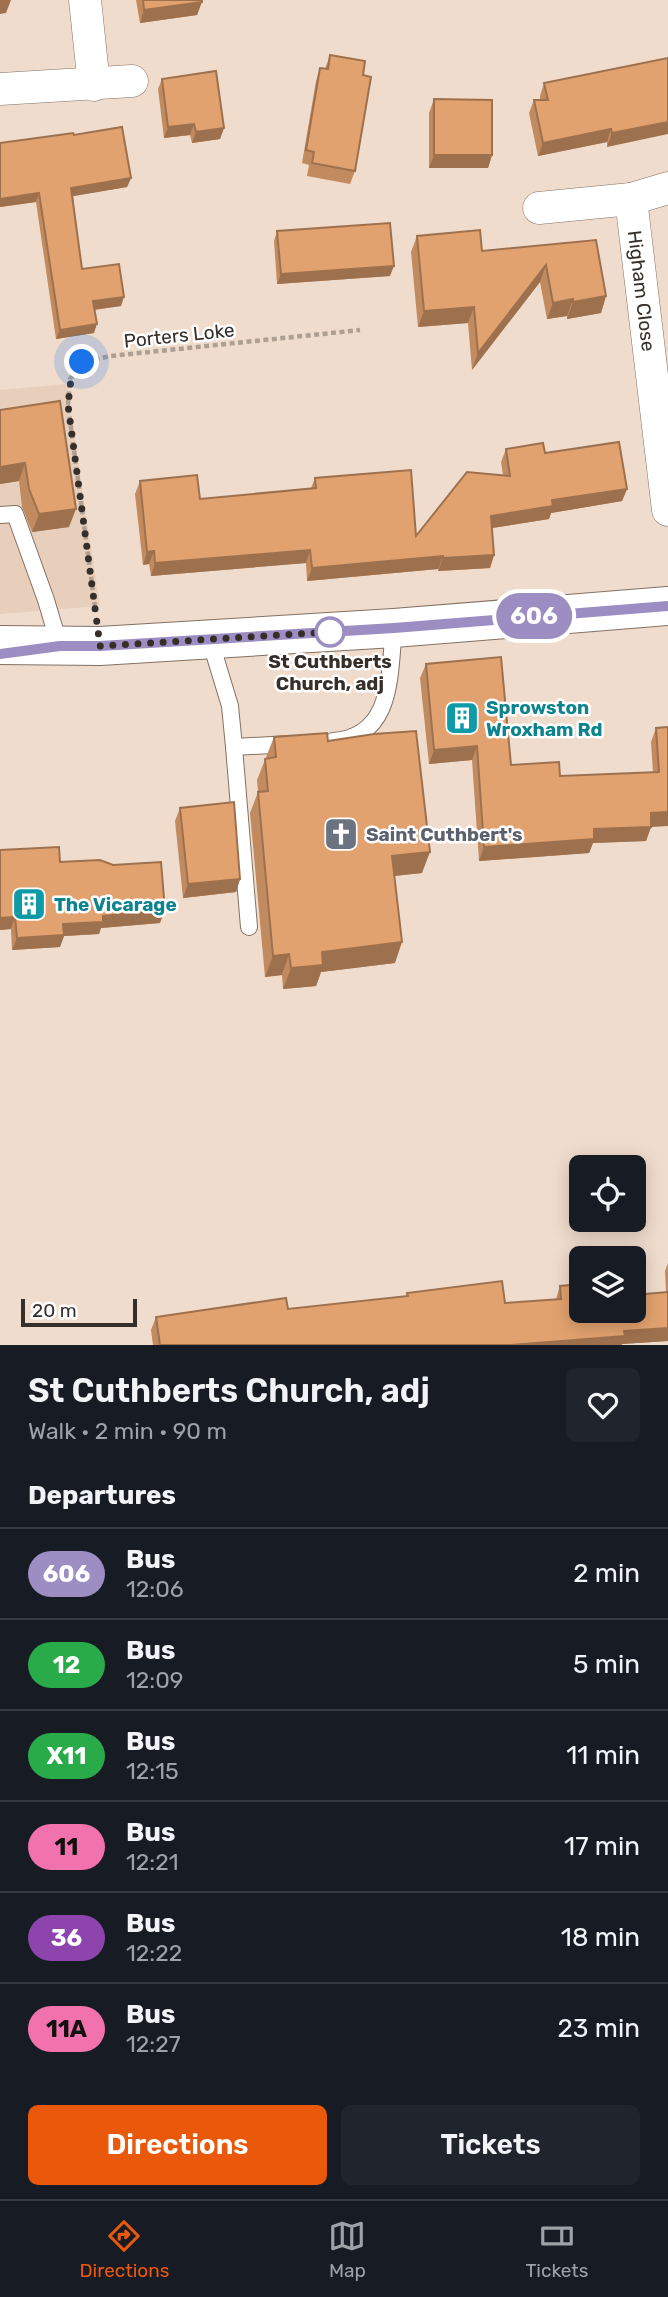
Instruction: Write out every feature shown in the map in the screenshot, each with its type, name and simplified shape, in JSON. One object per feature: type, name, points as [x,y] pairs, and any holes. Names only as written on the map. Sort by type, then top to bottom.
[{"type":"main road","points":[[0,645],[100,646],[394,628],[668,606]]},
{"type":"main road","points":[[0,653],[60,646]]},
{"type":"street","points":[[85,0],[94,85]]},
{"type":"street","points":[[0,89],[132,81]]},
{"type":"street","points":[[539,208],[631,199],[668,188]]},
{"type":"street","name":"Higham Close","points":[[631,199],[668,510]]},
{"type":"lane","points":[[0,514],[15,514],[60,646]]},
{"type":"lane","points":[[234,747],[347,740],[373,724],[387,697],[394,628]]},
{"type":"lane","points":[[210,639],[230,705],[249,927]]},
{"type":"path","name":"Porters Loke","points":[[100,646],[68,405],[71,379],[82,362],[111,356],[360,330]]},
{"type":"shaded area","points":[[66,384],[100,606],[0,614],[0,390]]},
{"type":"building","points":[[143,0],[202,0],[202,2],[144,10]]},
{"type":"building","points":[[330,55],[365,61],[363,75],[371,77],[355,171],[312,163],[314,152],[306,150],[320,68],[328,69]]},
{"type":"building","points":[[668,58],[668,122],[612,133],[611,129],[543,143],[534,100],[548,100],[544,83]]},
{"type":"building","points":[[216,71],[224,128],[196,132],[194,124],[168,127],[162,79]]},
{"type":"building","points":[[434,99],[492,100],[492,155],[434,155]]},
{"type":"building","points":[[122,127],[131,178],[71,188],[82,269],[119,264],[124,297],[93,301],[97,324],[60,330],[39,193],[0,199],[0,143]]},
{"type":"building","points":[[390,223],[394,266],[281,274],[277,231]]},
{"type":"building","points":[[480,230],[482,251],[596,240],[606,296],[553,303],[546,265],[478,353],[474,307],[424,311],[417,236]]},
{"type":"building","points":[[60,401],[76,509],[39,514],[29,489],[25,463],[0,467],[0,410]]},
{"type":"building","points":[[619,442],[627,489],[552,500],[553,506],[491,516],[494,555],[443,556],[312,568],[310,550],[155,563],[154,551],[147,552],[140,481],[197,475],[200,499],[316,488],[315,478],[411,470],[416,536],[467,472],[510,476],[506,449],[543,443],[545,453]]},
{"type":"building","points":[[501,657],[511,765],[559,762],[560,776],[659,772],[656,728],[668,727],[668,812],[651,813],[651,827],[594,829],[594,839],[484,847],[477,746],[434,750],[426,664]]},
{"type":"building","name":"Saint Cuthbert's","points":[[416,731],[430,852],[392,856],[402,942],[322,952],[323,965],[291,968],[289,954],[273,956],[258,792],[268,791],[265,759],[276,757],[274,737],[327,733],[328,741]]},
{"type":"building","points":[[234,802],[240,879],[188,884],[180,808]]},
{"type":"building","points":[[59,847],[60,862],[100,860],[113,865],[161,862],[165,910],[103,916],[103,922],[63,924],[64,935],[17,938],[15,917],[0,918],[0,850]]},
{"type":"building","points":[[502,1281],[505,1303],[561,1299],[560,1286],[569,1285],[569,1323],[646,1323],[646,1294],[668,1292],[668,1328],[624,1331],[625,1336],[511,1345],[160,1345],[156,1317],[286,1298],[288,1309],[408,1296],[407,1293]]},
{"type":"bus line","name":"606","points":[[0,654],[60,646],[100,646],[371,629],[668,606]]},
{"type":"place","name":"St Cuthberts Church, adj","points":[[330,632]]},
{"type":"place","name":"Sprowston Wroxham Rd","points":[[462,718]]},
{"type":"place","name":"Saint Cuthbert's","points":[[341,834]]},
{"type":"place","name":"The Vicarage","points":[[29,904]]},
{"type":"route","points":[[82,362],[71,379],[68,405],[100,646],[330,632]]}]
